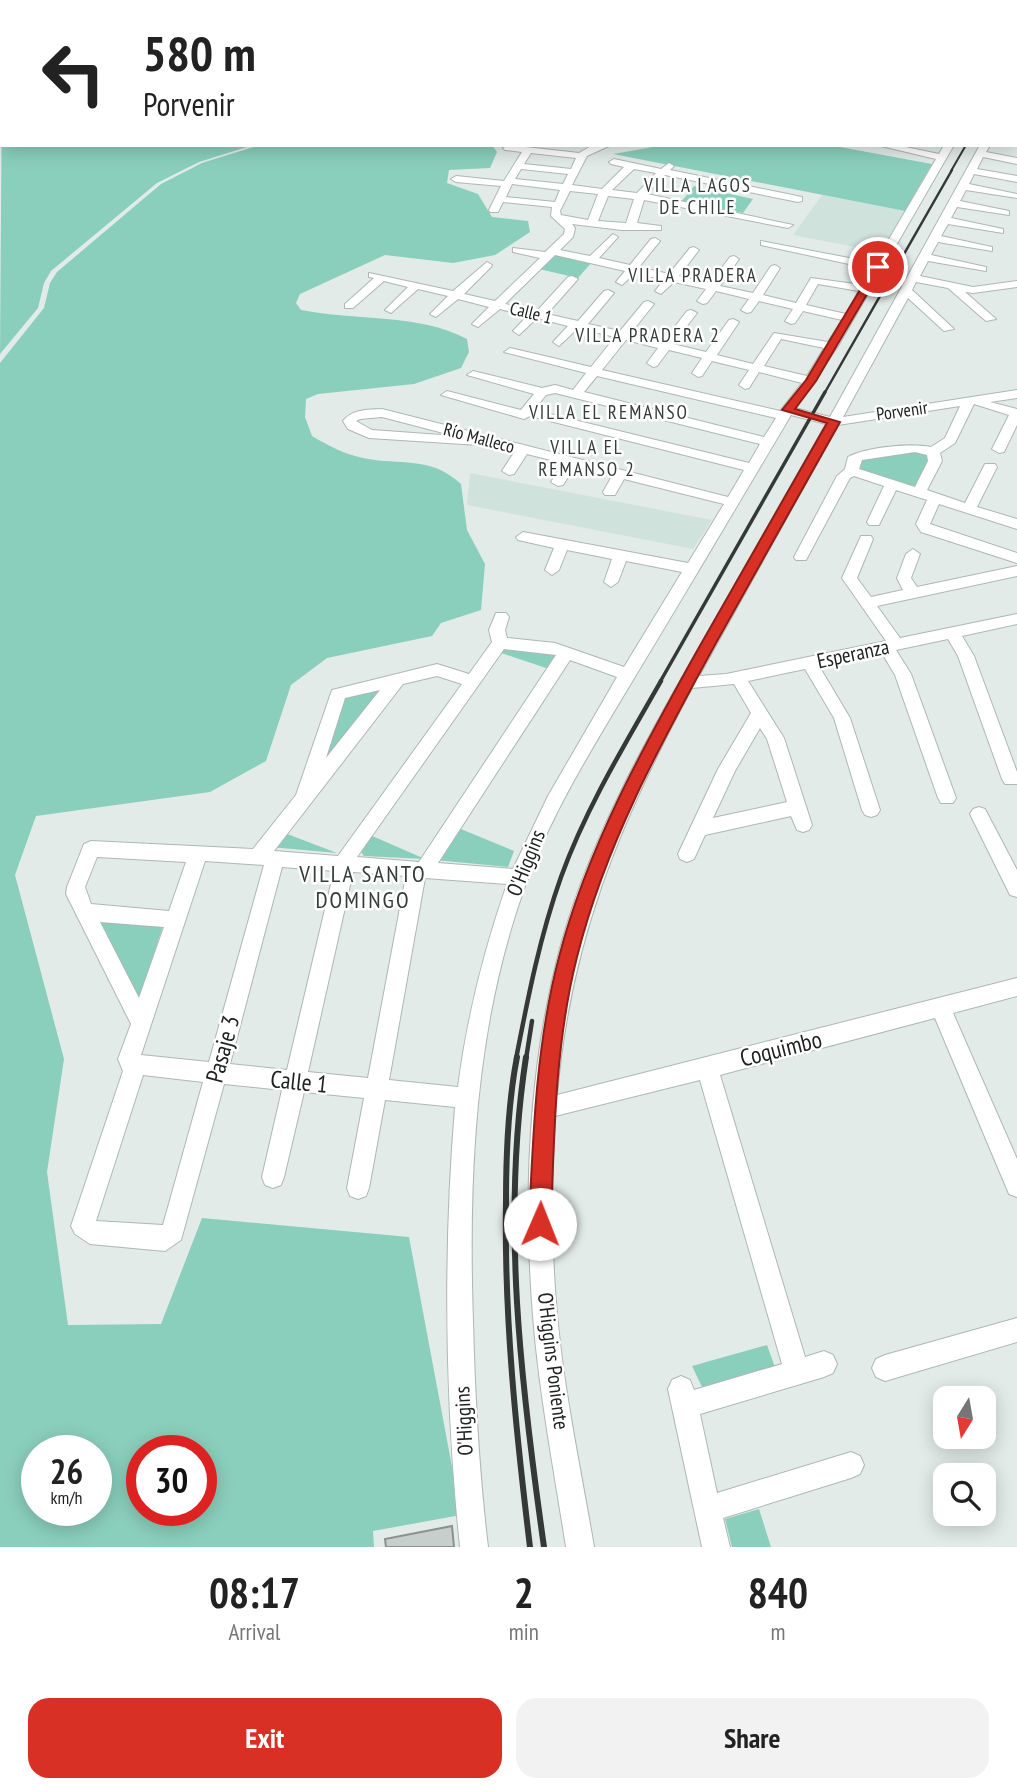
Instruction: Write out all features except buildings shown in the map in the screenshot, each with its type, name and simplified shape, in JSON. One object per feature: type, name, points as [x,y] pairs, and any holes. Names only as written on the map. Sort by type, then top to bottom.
[{"type":"street","points":[[513,147],[582,156]]},
{"type":"street","points":[[478,324],[570,232],[568,226],[555,214],[558,205],[582,156],[590,149],[598,147]]},
{"type":"street","points":[[904,147],[943,157]]},
{"type":"street","name":"O'Higgins","points":[[474,1547],[466,1464],[459,1275],[460,1172],[468,1098],[486,992],[519,877],[554,801],[628,675],[768,442],[849,318],[948,147]]},
{"type":"street","points":[[983,150],[1017,161]]},
{"type":"street","name":"O'Higgins Poniente","points":[[580,1547],[545,1316],[540,1224],[544,1107],[559,996],[583,903],[615,821],[688,682],[983,150]]},
{"type":"street","points":[[494,210],[528,151]]},
{"type":"street","points":[[456,179],[640,196],[783,224],[795,203],[667,169],[614,162]]},
{"type":"street","points":[[592,224],[604,192],[632,165]]},
{"type":"street","points":[[517,166],[574,172]]},
{"type":"street","points":[[631,225],[640,196],[667,169]]},
{"type":"street","points":[[972,170],[1017,179]]},
{"type":"street","points":[[963,186],[1013,196]]},
{"type":"street","points":[[677,202],[688,190]]},
{"type":"street","points":[[499,199],[558,205]]},
{"type":"street","points":[[954,202],[1005,212]]},
{"type":"street","points":[[745,216],[754,203]]},
{"type":"street","points":[[562,220],[624,228],[631,225],[657,228]]},
{"type":"street","points":[[944,220],[999,231]]},
{"type":"street","points":[[592,260],[613,237]]},
{"type":"street","points":[[934,238],[988,249]]},
{"type":"street","points":[[622,282],[655,241]]},
{"type":"street","points":[[765,243],[878,267]]},
{"type":"street","points":[[517,250],[592,260],[849,318]]},
{"type":"street","points":[[661,291],[694,250]]},
{"type":"street","points":[[924,257],[982,269]]},
{"type":"street","points":[[703,301],[734,259]]},
{"type":"street","points":[[436,314],[487,265]]},
{"type":"street","points":[[747,310],[775,268]]},
{"type":"street","points":[[1009,286],[1017,268]]},
{"type":"street","name":"Calle 1","points":[[349,306],[377,276],[810,381]]},
{"type":"street","points":[[913,278],[973,290],[1009,286]]},
{"type":"street","points":[[519,331],[572,279]]},
{"type":"street","points":[[791,321],[818,279],[866,289]]},
{"type":"street","points":[[390,310],[416,285]]},
{"type":"street","points":[[952,286],[990,319]]},
{"type":"street","points":[[1009,286],[1017,299]]},
{"type":"street","points":[[906,290],[948,329]]},
{"type":"street","points":[[559,342],[608,293]]},
{"type":"street","points":[[576,394],[648,304]]},
{"type":"street","points":[[653,363],[691,313]]},
{"type":"street","points":[[698,373],[733,322]]},
{"type":"street","points":[[745,385],[780,334],[832,345]]},
{"type":"street","name":"Porvenir","points":[[510,352],[834,422],[1017,394]]},
{"type":"street","points":[[473,375],[542,392],[552,389],[576,394],[768,442]]},
{"type":"street","points":[[526,413],[542,392]]},
{"type":"street","points":[[447,395],[752,468]]},
{"type":"street","points":[[852,471],[853,460],[861,456],[915,448],[933,452],[947,443],[971,401],[1016,413],[999,449]]},
{"type":"street","name":"Río Malleco","points":[[475,442],[369,434],[353,426],[349,419],[356,415],[382,413],[733,502]]},
{"type":"street","points":[[465,456],[475,442],[494,442]]},
{"type":"street","points":[[509,471],[523,449]]},
{"type":"street","points":[[918,494],[935,461],[933,452]]},
{"type":"street","points":[[558,482],[572,461]]},
{"type":"street","points":[[969,509],[990,467]]},
{"type":"street","points":[[852,471],[1017,524]]},
{"type":"street","points":[[801,557],[844,476],[852,471]]},
{"type":"street","points":[[610,492],[620,474]]},
{"type":"street","points":[[874,522],[891,485]]},
{"type":"street","points":[[934,499],[923,524],[926,529],[1017,558]]},
{"type":"street","points":[[523,537],[691,569]]},
{"type":"street","points":[[866,539],[849,576],[891,646],[947,798]]},
{"type":"street","points":[[552,570],[562,545]]},
{"type":"street","points":[[913,594],[904,578],[914,554]]},
{"type":"street","points":[[611,582],[621,555]]},
{"type":"street","points":[[866,603],[1017,571]]},
{"type":"street","points":[[273,1177],[345,863],[352,848],[499,643],[497,630],[501,617]]},
{"type":"street","name":"Esperanza","points":[[688,682],[716,682],[738,678],[1017,619]]},
{"type":"street","points":[[952,633],[966,656],[1011,779]]},
{"type":"street","points":[[499,643],[531,645],[566,653],[628,675]]},
{"type":"street","points":[[358,1188],[420,869],[566,653]]},
{"type":"street","points":[[810,664],[842,718],[871,810]]},
{"type":"street","points":[[305,796],[338,694],[437,670],[471,681]]},
{"type":"street","points":[[698,829],[801,816],[780,751],[738,678]]},
{"type":"street","points":[[266,858],[305,796],[398,679]]},
{"type":"street","points":[[687,854],[727,769],[760,713]]},
{"type":"street","points":[[979,814],[1017,889]]},
{"type":"street","points":[[141,1023],[75,891],[91,849],[198,855],[204,853],[519,877]]},
{"type":"street","points":[[133,1065],[129,1059],[198,855]]},
{"type":"street","name":"Pasaje 3","points":[[133,1065],[83,1228],[90,1232],[160,1240],[173,1232],[216,1074],[266,858]]},
{"type":"street","points":[[85,912],[175,920]]},
{"type":"street","name":"Coquimbo","points":[[544,1107],[572,1103],[1017,987]]},
{"type":"street","points":[[941,1008],[1017,1186]]},
{"type":"street","name":"Calle 1","points":[[133,1065],[468,1098]]},
{"type":"street","points":[[707,1068],[797,1372]]},
{"type":"street","points":[[885,1368],[1017,1330]]},
{"type":"street","points":[[716,1547],[682,1397],[824,1364]]},
{"type":"street","points":[[708,1509],[851,1465]]},
{"type":"shaded area","points":[[822,195],[905,211],[880,252],[793,235]]},
{"type":"shaded area","points":[[470,473],[712,520],[693,549],[467,505]]},
{"type":"green space","points":[[1,147],[247,147],[199,162],[157,183],[51,271],[44,283],[38,308],[0,354]]},
{"type":"green space","points":[[254,147],[493,147],[497,152],[490,168],[449,170],[447,183],[478,194],[492,217],[528,221],[530,232],[495,255],[453,263],[385,255],[300,294],[296,303],[301,310],[407,321],[448,331],[467,339],[469,352],[461,368],[414,384],[318,394],[306,399],[305,417],[312,436],[337,449],[363,458],[426,465],[438,469],[461,484],[467,530],[485,564],[481,610],[441,623],[432,636],[327,658],[291,685],[266,761],[210,792],[36,816],[15,875],[64,1059],[47,1172],[68,1325],[161,1324],[202,1218],[409,1237],[461,1515],[373,1531],[374,1547],[0,1547],[0,363],[44,308],[50,283],[57,272],[161,184],[202,163]]},
{"type":"green space","points":[[653,147],[840,147],[932,164],[905,211],[613,154]]},
{"type":"green space","points":[[694,186],[753,199],[743,213],[682,201]]},
{"type":"green space","points":[[558,254],[592,262],[578,278],[539,269]]},
{"type":"green space","points":[[922,451],[930,457],[918,484],[914,486],[857,469],[860,460]]},
{"type":"green space","points":[[506,645],[558,654],[549,669],[501,653]]},
{"type":"green space","points":[[390,682],[317,776],[341,694]]},
{"type":"green space","points":[[456,827],[514,851],[508,867],[435,860]]},
{"type":"green space","points":[[282,832],[337,853],[270,847]]},
{"type":"green space","points":[[370,835],[425,859],[364,856],[360,850]]},
{"type":"green space","points":[[93,917],[164,923],[138,1002]]},
{"type":"green space","points":[[767,1345],[776,1370],[703,1389],[692,1366]]},
{"type":"green space","points":[[759,1509],[771,1547],[732,1547],[725,1519]]},
{"type":"railway","points":[[951,171],[965,147]]},
{"type":"railway","points":[[824,394],[952,170]]},
{"type":"railway","points":[[660,682],[825,392]]},
{"type":"railway","points":[[516,1059],[541,944],[561,877],[594,801],[661,681]]},
{"type":"railway","points":[[526,1059],[532,1021]]},
{"type":"railway","points":[[517,1057],[507,1146],[507,1288],[516,1418],[530,1547]]},
{"type":"railway","points":[[526,1057],[515,1180],[517,1302],[528,1425],[544,1547]]},
{"type":"district","name":"VILLA LAGOS DE CHILE","points":[[698,196]]},
{"type":"district","name":"VILLA PRADERA","points":[[693,275]]},
{"type":"district","name":"VILLA PRADERA 2","points":[[648,335]]},
{"type":"district","name":"VILLA EL REMANSO","points":[[609,412]]},
{"type":"district","name":"VILLA EL REMANSO 2","points":[[587,458]]},
{"type":"district","name":"VILLA SANTO DOMINGO","points":[[363,887]]},
{"type":"route","points":[[540,1224],[544,1107],[552,1038],[568,957],[594,873],[615,821],[682,692],[834,422],[787,410],[810,381],[878,267]]}]
